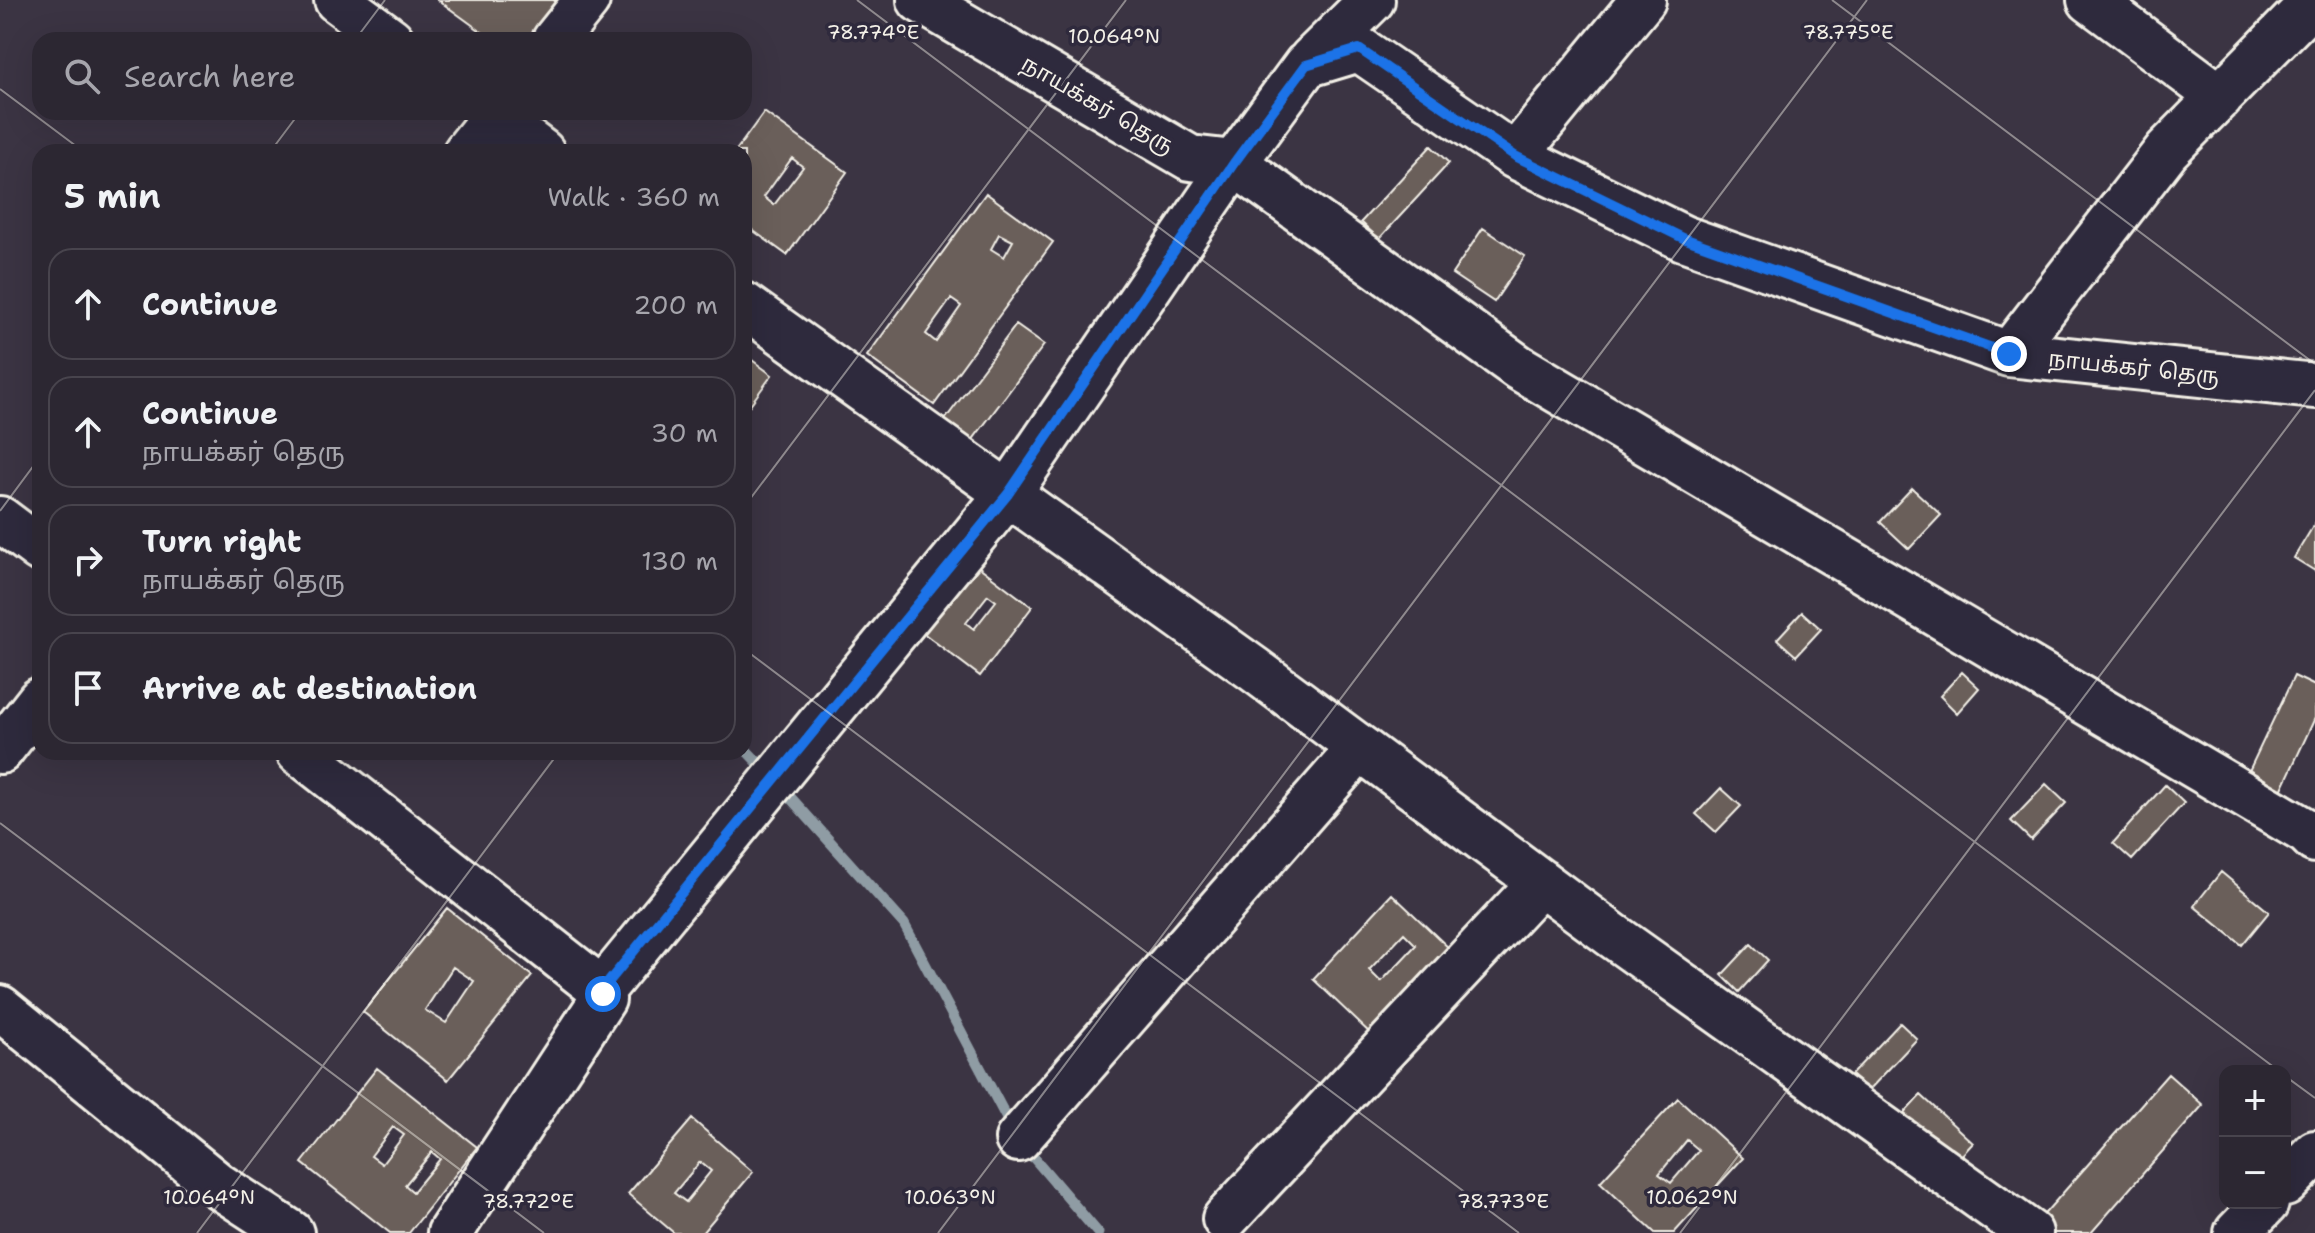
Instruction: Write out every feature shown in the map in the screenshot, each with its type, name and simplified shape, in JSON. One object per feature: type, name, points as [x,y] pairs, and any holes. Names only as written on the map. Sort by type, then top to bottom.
[{"type":"street","points":[[337,0],[380,32]]},
{"type":"street","points":[[561,32],[587,0]]},
{"type":"street","name":"நாயக்கர் தெரு","points":[[920,0],[1190,158],[1234,163]]},
{"type":"street","points":[[602,990],[1008,494],[1234,163],[1306,65],[1372,0]]},
{"type":"street","points":[[1515,156],[1643,0]]},
{"type":"street","points":[[2090,0],[2220,97]]},
{"type":"street","points":[[2009,354],[2167,150],[2315,0]]},
{"type":"street","name":"நாயக்கர் தெரு","points":[[1306,65],[1359,49],[1515,156],[1683,238],[2009,354],[2315,386]]},
{"type":"street","points":[[472,144],[489,120]]},
{"type":"street","points":[[503,120],[532,144]]},
{"type":"street","points":[[1234,163],[1518,367],[2312,831]]},
{"type":"street","points":[[752,311],[2030,1233]]},
{"type":"street","points":[[0,519],[32,543]]},
{"type":"street","points":[[0,751],[32,710]]},
{"type":"street","points":[[1018,1139],[1360,748]]},
{"type":"street","points":[[309,760],[602,990],[603,999],[450,1233]]},
{"type":"street","points":[[1225,1219],[1541,882]]},
{"type":"street","points":[[0,1008],[219,1186],[291,1233]]},
{"type":"street","points":[[2291,1178],[2315,1153]]},
{"type":"street","points":[[2237,1233],[2260,1209]]},
{"type":"building","points":[[438,0],[558,0],[535,32],[482,32]]},
{"type":"building","points":[[764,112],[847,172],[787,255],[752,230],[752,144],[741,144]],"holes":[[[792,158],[803,167],[774,205],[764,197]]]},
{"type":"building","points":[[1431,146],[1449,163],[1379,239],[1361,222]]},
{"type":"building","points":[[986,193],[1053,242],[934,405],[867,356]],"holes":[[[999,234],[1013,241],[1004,257],[991,249]],[[951,299],[961,306],[936,342],[926,334]]]},
{"type":"building","points":[[1483,228],[1525,256],[1494,302],[1452,274]]},
{"type":"building","points":[[1016,325],[1044,345],[971,442],[944,421]]},
{"type":"building","points":[[752,360],[772,375],[752,402]]},
{"type":"building","points":[[1912,488],[1941,515],[1909,549],[1880,522]]},
{"type":"building","points":[[2315,523],[2315,571],[2294,558]]},
{"type":"building","points":[[962,554],[1032,607],[980,676],[910,623]],"holes":[[[988,595],[996,601],[974,629],[966,623]]]},
{"type":"building","points":[[1802,612],[1821,629],[1796,656],[1777,639]]},
{"type":"building","points":[[1962,672],[1979,688],[1957,713],[1940,696]]},
{"type":"building","points":[[2294,676],[2315,686],[2315,718],[2273,808],[2239,792]]},
{"type":"building","points":[[2046,784],[2066,803],[2031,840],[2011,821]]},
{"type":"building","points":[[2165,785],[2184,803],[2132,860],[2113,843]]},
{"type":"building","points":[[1721,788],[1741,806],[1716,832],[1696,814]]},
{"type":"building","points":[[2221,872],[2269,912],[2242,945],[2194,906]]},
{"type":"building","points":[[1392,894],[1452,951],[1373,1036],[1313,979]],"holes":[[[1404,933],[1416,945],[1381,982],[1369,970]]]},
{"type":"building","points":[[447,908],[532,976],[448,1080],[363,1012]],"holes":[[[453,967],[474,981],[446,1023],[425,1010]]]},
{"type":"building","points":[[1751,944],[1768,960],[1739,992],[1722,975]]},
{"type":"building","points":[[1900,1023],[1917,1039],[1868,1091],[1851,1075]]},
{"type":"building","points":[[377,1068],[477,1147],[409,1233],[390,1233],[302,1163]],"holes":[[[393,1127],[404,1135],[382,1164],[371,1156]],[[432,1152],[440,1159],[413,1192],[405,1185]]]},
{"type":"building","points":[[2168,1074],[2203,1105],[2091,1233],[2036,1233],[2031,1229]]},
{"type":"building","points":[[1921,1095],[1973,1143],[1950,1168],[1898,1120]]},
{"type":"building","points":[[1678,1098],[1743,1158],[1674,1233],[1655,1233],[1600,1182]],"holes":[[[1687,1140],[1699,1150],[1671,1183],[1659,1174]]]},
{"type":"building","points":[[692,1119],[753,1172],[702,1233],[674,1233],[628,1194]],"holes":[[[700,1162],[711,1171],[686,1202],[674,1193]]]},
{"type":"waterway","points":[[752,756],[769,774]]},
{"type":"waterway","points":[[780,786],[904,924],[1013,1130]]},
{"type":"waterway","points":[[1023,1145],[1098,1233]]},
{"type":"route","points":[[603,994],[602,990],[1008,494],[1234,163],[1306,65],[1359,49],[1515,156],[1683,238],[2009,354]]}]
